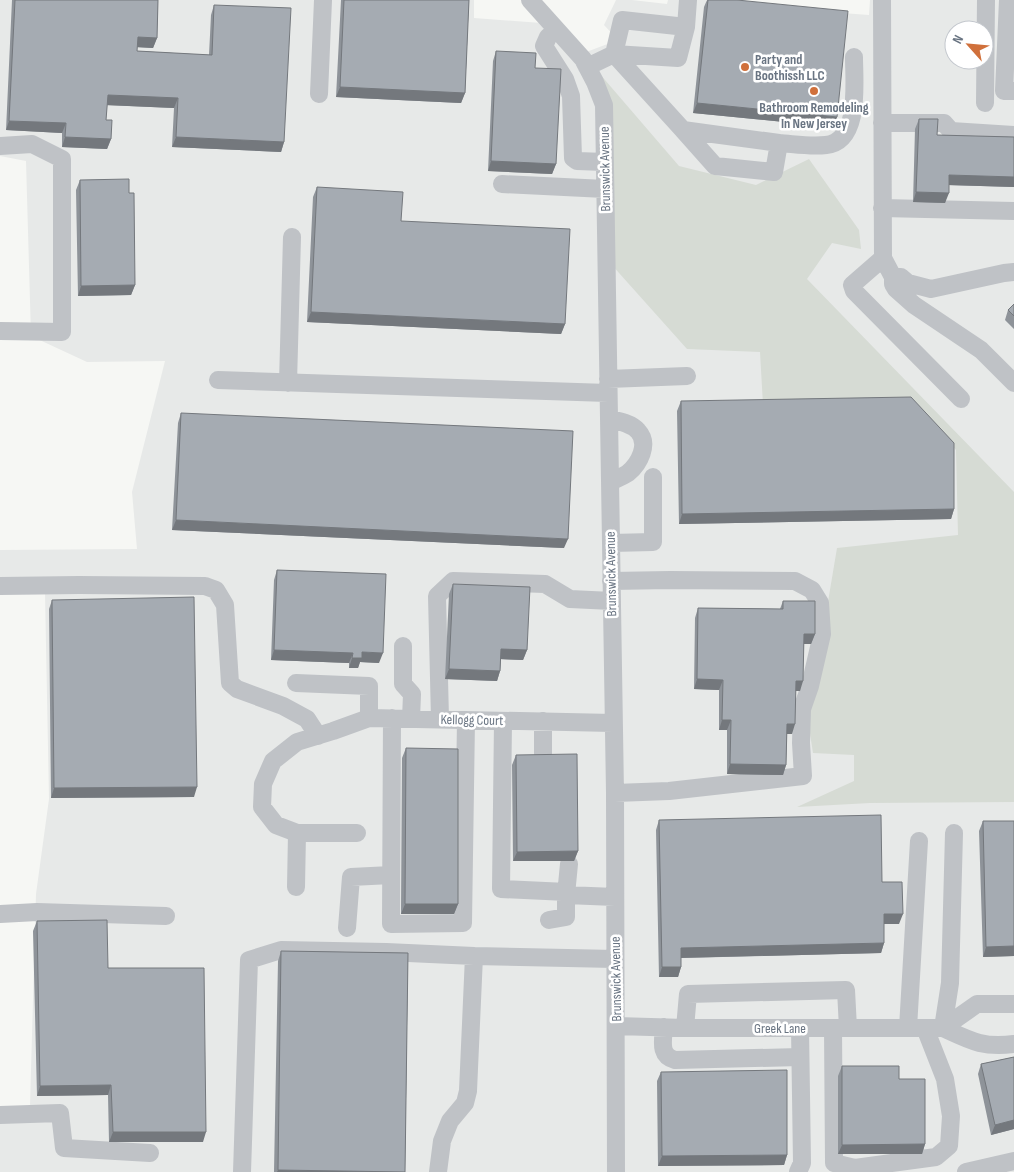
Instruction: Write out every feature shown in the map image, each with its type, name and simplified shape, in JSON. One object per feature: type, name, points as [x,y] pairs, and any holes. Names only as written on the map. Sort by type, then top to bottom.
[{"type":"street","points":[[319,94],[323,0]]},
{"type":"street","name":"Brunswick Avenue","points":[[530,0],[583,59],[604,105],[615,793],[616,1172]]},
{"type":"street","points":[[587,67],[614,54],[678,58],[686,27],[688,0]]},
{"type":"street","points":[[882,0],[883,258],[893,277],[893,284],[896,289],[914,305],[981,350],[1014,383]]},
{"type":"street","points":[[985,103],[986,0]]},
{"type":"street","points":[[1008,0],[1004,91],[1014,91]]},
{"type":"street","points":[[614,54],[622,20],[686,27]]},
{"type":"street","points":[[556,30],[545,41],[544,46],[565,79],[571,96],[573,158],[577,161],[605,162]]},
{"type":"street","points":[[614,54],[715,166],[774,172],[779,143]]},
{"type":"street","points":[[683,130],[779,143],[826,145],[840,141],[848,130],[854,100],[854,57]]},
{"type":"street","points":[[882,123],[944,123],[952,131],[1014,135]]},
{"type":"street","points":[[0,146],[32,144],[62,159],[62,332],[0,331]]},
{"type":"street","points":[[502,184],[605,189]]},
{"type":"street","points":[[882,208],[1014,211]]},
{"type":"street","points":[[288,383],[292,237]]},
{"type":"street","points":[[883,258],[852,286],[854,291],[961,399]]},
{"type":"street","points":[[893,277],[901,276],[908,283],[931,289],[1004,272],[1014,272]]},
{"type":"street","points":[[218,380],[288,383],[608,386],[687,376]]},
{"type":"street","points":[[609,419],[629,424],[638,431],[642,436],[643,446],[638,463],[632,470],[623,477],[610,482]]},
{"type":"street","points":[[611,543],[654,542],[653,478]]},
{"type":"street","points":[[440,719],[437,596],[453,581],[545,584],[570,599],[612,601]]},
{"type":"street","points":[[611,581],[795,581],[812,590],[820,603],[822,634],[810,686],[802,709],[801,743],[803,776],[669,792],[615,793]]},
{"type":"street","points":[[0,586],[205,586],[216,590],[225,605],[230,683],[237,688],[284,706],[308,719],[325,733]]},
{"type":"street","points":[[402,646],[403,684],[412,694],[411,719]]},
{"type":"street","points":[[296,683],[369,686],[369,718]]},
{"type":"street","name":"Kellogg Court","points":[[298,833],[276,825],[262,807],[263,784],[273,761],[297,742],[369,718],[614,723]]},
{"type":"street","points":[[392,718],[391,924],[463,923],[466,720]]},
{"type":"street","points":[[504,720],[501,890],[615,897]]},
{"type":"street","points":[[543,721],[543,759]]},
{"type":"street","points":[[296,887],[298,833],[357,833]]},
{"type":"street","points":[[944,1028],[950,983],[954,833]]},
{"type":"street","points":[[685,1028],[688,994],[846,990],[840,1028],[834,1164],[855,1168],[936,1157],[948,1146],[950,1116],[946,1079],[916,1028],[919,841]]},
{"type":"street","points":[[549,920],[566,917],[569,864]]},
{"type":"street","points":[[347,928],[351,877],[391,875]]},
{"type":"street","points":[[0,914],[37,912],[166,916]]},
{"type":"street","points":[[242,1172],[249,960],[281,950],[616,958]]},
{"type":"street","points":[[438,1172],[442,1142],[450,1121],[465,1103],[468,1090],[474,956]]},
{"type":"street","points":[[944,1028],[977,1004],[1014,1004]]},
{"type":"street","name":"Greek Lane","points":[[616,1026],[685,1028],[944,1028]]},
{"type":"street","points":[[664,1027],[663,1051],[668,1058],[675,1060],[800,1057]]},
{"type":"street","points":[[798,1172],[802,1163],[800,1028]]},
{"type":"street","points":[[944,1028],[974,1043],[999,1046],[1014,1044]]},
{"type":"street","points":[[0,1115],[60,1113],[64,1148],[150,1154]]},
{"type":"street","points":[[966,1172],[1014,1161]]},
{"type":"shaded area","points":[[0,0],[474,0],[474,18],[555,24],[581,54],[618,40],[604,25],[616,0],[667,4],[668,0],[706,0],[706,3],[869,15],[870,0],[1014,0],[1014,1172],[0,1172],[0,1120],[30,1105],[36,894],[49,799],[45,593],[0,594],[0,550],[137,549],[132,492],[165,361],[87,362],[31,336],[26,161],[0,156]]},
{"type":"shaded area","points":[[599,73],[679,166],[756,185],[809,159],[859,230],[861,249],[832,243],[807,279],[1014,492],[1014,802],[870,803],[797,807],[854,781],[854,755],[813,753],[808,721],[837,548],[958,535],[956,450],[917,405],[763,405],[760,352],[687,349],[611,264]]},
{"type":"building","points":[[15,0],[158,0],[157,38],[138,37],[137,51],[212,55],[214,5],[291,8],[284,142],[176,137],[178,98],[108,95],[106,120],[112,120],[111,139],[65,137],[66,123],[9,121]]},
{"type":"building","points":[[344,0],[469,0],[465,93],[340,87]]},
{"type":"building","points":[[708,0],[737,0],[848,11],[837,117],[697,103]]},
{"type":"building","points":[[496,51],[536,53],[535,68],[561,69],[556,164],[491,161]]},
{"type":"building","points":[[919,119],[938,119],[937,135],[1014,137],[1014,177],[949,175],[949,193],[916,192]]},
{"type":"building","points":[[129,179],[129,193],[134,193],[135,285],[81,286],[80,180]]},
{"type":"building","points":[[317,187],[403,192],[401,221],[570,229],[565,324],[311,312]]},
{"type":"building","points":[[1014,304],[1014,316],[1008,310]]},
{"type":"building","points":[[911,397],[954,443],[954,509],[682,514],[681,401]]},
{"type":"building","points":[[181,413],[573,431],[568,539],[176,520]]},
{"type":"building","points":[[277,570],[386,574],[383,653],[362,652],[362,658],[352,658],[353,653],[274,650]]},
{"type":"building","points":[[453,584],[530,587],[527,650],[501,649],[500,671],[449,669]]},
{"type":"building","points":[[194,597],[197,787],[54,788],[52,600]]},
{"type":"building","points":[[783,601],[815,601],[815,634],[804,634],[803,681],[796,681],[795,724],[787,724],[786,765],[730,764],[731,720],[722,720],[723,680],[697,679],[698,608],[783,609]]},
{"type":"building","points":[[406,748],[458,749],[458,904],[405,904]]},
{"type":"building","points":[[577,754],[578,851],[517,852],[516,755]]},
{"type":"building","points":[[881,815],[882,882],[902,882],[903,914],[884,914],[884,943],[681,948],[681,967],[662,967],[659,820]]},
{"type":"building","points":[[983,821],[1014,821],[1014,946],[986,947]]},
{"type":"building","points":[[107,920],[108,968],[204,968],[206,1132],[113,1132],[111,1085],[40,1086],[37,921]]},
{"type":"building","points":[[281,951],[408,953],[405,1172],[278,1170]]},
{"type":"building","points":[[1014,1057],[1014,1120],[995,1125],[981,1064]]},
{"type":"building","points":[[842,1066],[899,1066],[899,1079],[925,1079],[925,1144],[842,1145]]},
{"type":"building","points":[[787,1070],[787,1155],[662,1156],[661,1072]]},
{"type":"place","name":"Party and Boothissh LLC","points":[[745,67]]},
{"type":"place","name":"Bathroom Remodeling In New Jersey","points":[[814,91]]}]
